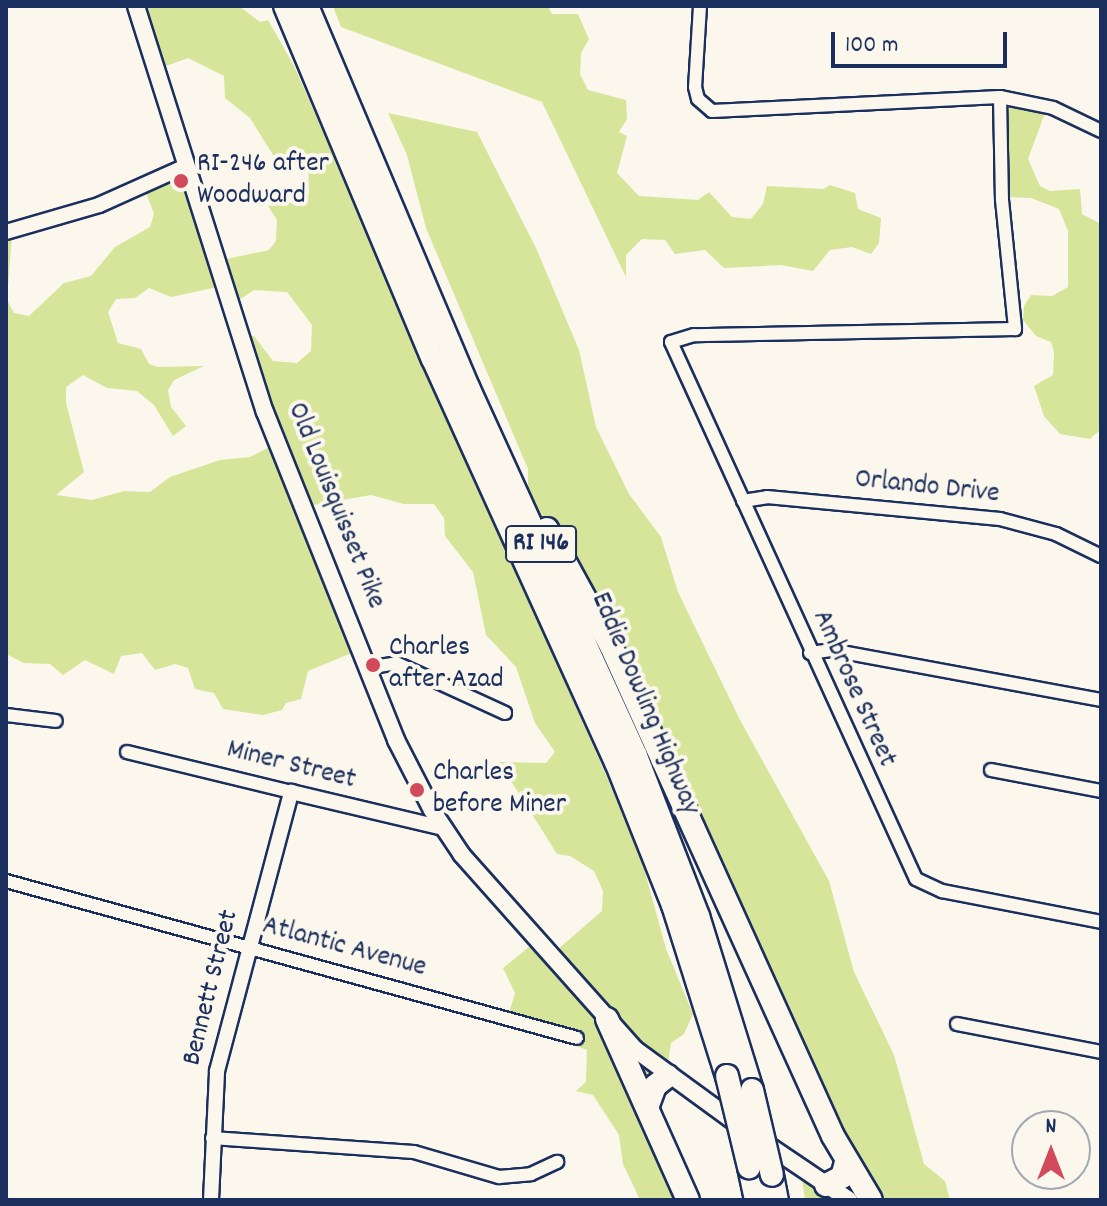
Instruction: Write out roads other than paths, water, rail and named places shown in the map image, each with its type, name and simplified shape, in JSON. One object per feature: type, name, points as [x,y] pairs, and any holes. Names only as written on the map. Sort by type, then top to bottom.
[{"type":"highway","name":"Eddie Dowling Highway","points":[[285,6],[420,330],[633,802],[690,952],[727,1076],[756,1200]]},
{"type":"highway","name":"Eddie Dowling Highway","points":[[307,6],[468,387],[657,808],[698,916],[752,1090],[777,1200]]},
{"type":"highway","points":[[468,387],[611,646],[846,1162],[871,1200]]},
{"type":"highway","points":[[607,1019],[688,1200]]},
{"type":"highway","points":[[647,1108],[655,1086],[668,1076]]},
{"type":"highway","points":[[826,1185],[842,1177],[846,1162]]},
{"type":"main road","name":"Old Louisquisset Pike","points":[[136,6],[265,412],[366,668],[443,828],[607,1019],[668,1076],[849,1200]]},
{"type":"street","points":[[700,6],[695,87],[703,107],[721,112],[1000,97],[1053,108],[1101,131]]},
{"type":"street","name":"Ambrose Street","points":[[1000,97],[1002,200],[1015,329],[694,335],[671,342],[810,653],[916,879],[942,891],[1101,922]]},
{"type":"street","points":[[6,232],[99,205],[186,166]]},
{"type":"street","name":"Orlando Drive","points":[[743,501],[767,497],[1000,519],[1056,534],[1101,556]]},
{"type":"street","points":[[810,653],[831,650],[1101,700]]},
{"type":"street","points":[[366,668],[396,663],[505,713]]},
{"type":"street","points":[[6,715],[56,721]]},
{"type":"street","name":"Miner Street","points":[[127,752],[443,828]]},
{"type":"street","points":[[991,770],[1101,791]]},
{"type":"street","name":"Bennett Street","points":[[211,1200],[217,1071],[291,792]]},
{"type":"street","name":"Atlantic Avenue","points":[[6,881],[577,1038]]},
{"type":"street","points":[[957,1024],[1101,1052]]},
{"type":"street","points":[[212,1138],[414,1152],[499,1177],[539,1172],[557,1162]]},
{"type":"place","name":"RI-246 after Woodward","points":[[181,181]]},
{"type":"place","name":"Charles after Azad","points":[[373,665]]},
{"type":"place","name":"Charles before Miner","points":[[417,790]]}]
